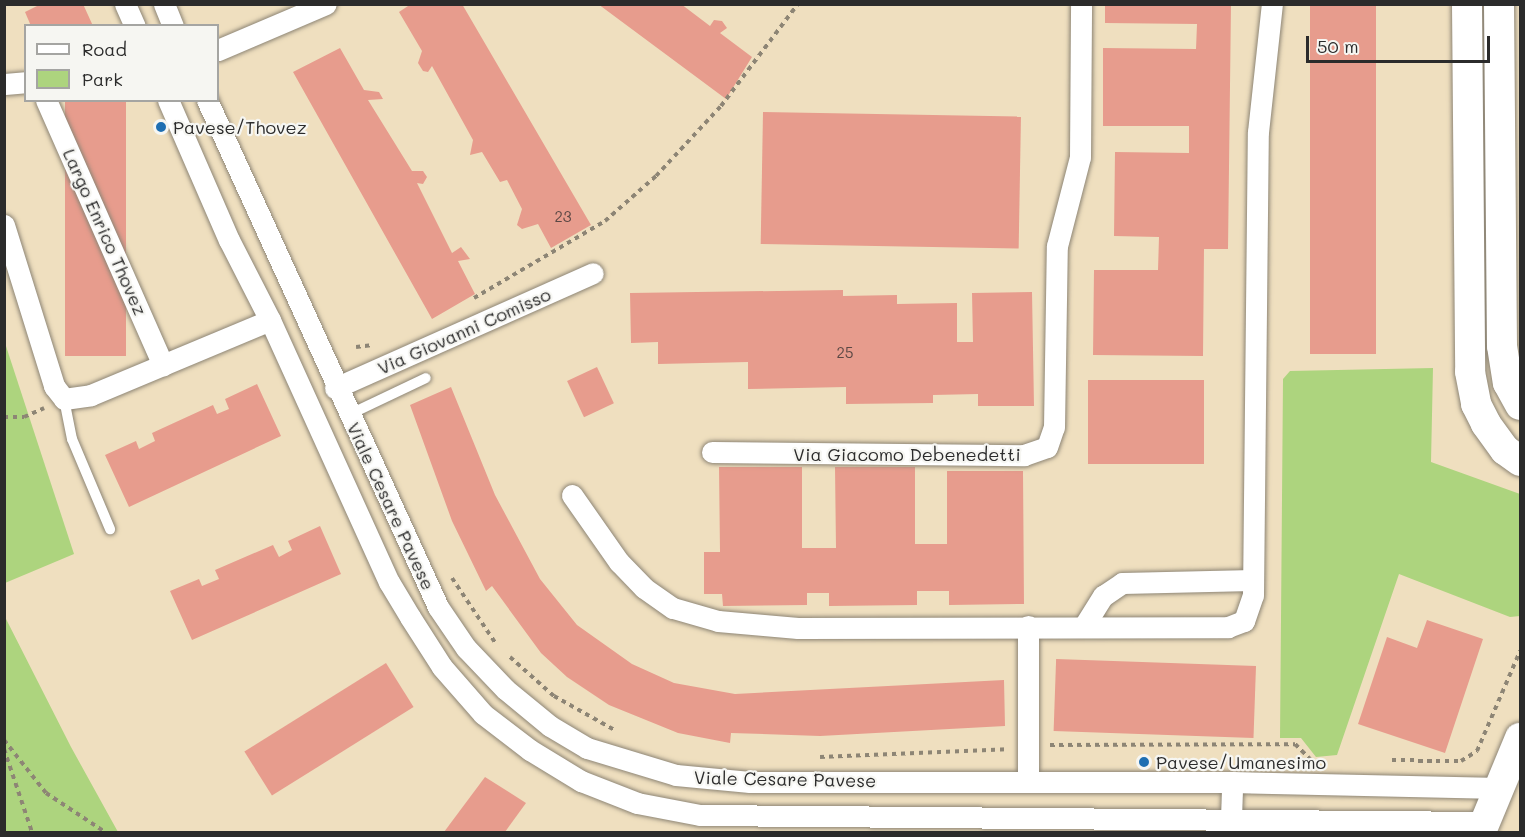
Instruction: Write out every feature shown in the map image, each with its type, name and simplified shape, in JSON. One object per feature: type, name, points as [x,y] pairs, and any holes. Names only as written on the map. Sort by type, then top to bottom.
[{"type":"main road","points":[[1467,4],[1470,361],[1476,404],[1499,441],[1521,461]]},
{"type":"main road","points":[[1499,4],[1511,278],[1504,366],[1521,405]]},
{"type":"main road","points":[[1483,827],[1521,738]]},
{"type":"street","points":[[125,4],[134,24]]},
{"type":"street","points":[[164,4],[172,24]]},
{"type":"street","name":"Via Giacomo Debenedetti","points":[[712,452],[1024,455],[1047,447],[1054,422],[1058,236],[1079,166],[1081,4]]},
{"type":"street","points":[[572,495],[619,562],[644,588],[673,608],[696,617],[778,627],[1234,626],[1249,614],[1253,580],[1257,153],[1272,4]]},
{"type":"street","points":[[219,50],[323,5]]},
{"type":"street","points":[[4,84],[24,82]]},
{"type":"street","name":"Largo Enrico Thovez","points":[[47,102],[163,365]]},
{"type":"street","name":"Viale Cesare Pavese","points":[[169,102],[229,240],[270,320],[389,582],[442,667],[483,714],[509,736],[589,785],[669,811],[771,817],[1024,825],[1231,818],[1483,827]]},
{"type":"street","name":"Viale Cesare Pavese","points":[[208,102],[420,572],[466,648],[523,706],[587,748],[676,775],[770,781],[1232,782],[1500,788]]},
{"type":"street","points":[[4,225],[54,386],[64,399],[91,395],[270,320]]},
{"type":"street","name":"Via Giovanni Comisso","points":[[335,388],[592,273]]},
{"type":"street","points":[[1084,626],[1102,596],[1122,583],[1253,580]]},
{"type":"street","points":[[1028,626],[1028,781]]},
{"type":"street","points":[[442,667],[466,648]]},
{"type":"street","points":[[770,781],[771,817]]},
{"type":"street","points":[[1231,818],[1232,782]]},
{"type":"lane","points":[[348,415],[426,378]]},
{"type":"lane","points":[[64,399],[72,439],[110,529]]},
{"type":"path","points":[[464,305],[605,221],[656,176],[721,105],[798,4]]},
{"type":"path","points":[[356,347],[378,344]]},
{"type":"path","points":[[4,417],[24,417],[64,399]]},
{"type":"path","points":[[451,575],[496,644],[524,671],[578,711],[625,734]]},
{"type":"path","points":[[1383,761],[1461,761],[1477,751],[1521,651]]},
{"type":"path","points":[[4,740],[46,793],[105,832]]},
{"type":"path","points":[[1050,755],[1050,743],[1294,744],[1313,762],[1325,762]]},
{"type":"path","points":[[811,757],[1007,748],[1007,755]]},
{"type":"path","points":[[4,749],[32,832]]},
{"type":"path","points":[[1406,786],[1418,760]]},
{"type":"green space","points":[[4,340],[74,554],[5,583],[4,583]]},
{"type":"green space","points":[[1433,368],[1431,462],[1520,494],[1520,616],[1510,617],[1399,574],[1337,755],[1316,757],[1301,738],[1280,738],[1283,379],[1290,371]]},
{"type":"green space","points":[[4,615],[71,747],[118,832],[5,832]]},
{"type":"building","points":[[41,4],[83,4],[92,24],[30,24],[25,12]]},
{"type":"building","points":[[411,4],[462,4],[591,225],[551,248],[538,224],[522,229],[517,225],[522,209],[507,180],[500,182],[482,152],[470,155],[473,140],[432,66],[428,72],[423,71],[418,63],[422,51],[399,12]]},
{"type":"building","points":[[598,4],[681,4],[710,26],[714,20],[722,21],[727,28],[720,33],[752,57],[726,99]]},
{"type":"building","points":[[1105,4],[1231,4],[1228,249],[1204,249],[1203,356],[1093,355],[1094,270],[1158,270],[1159,237],[1114,236],[1115,152],[1189,153],[1189,126],[1103,126],[1103,48],[1196,49],[1197,24],[1105,23]]},
{"type":"building","points":[[1310,4],[1376,4],[1376,354],[1310,354]]},
{"type":"building","points":[[340,48],[364,90],[379,92],[383,99],[368,100],[412,171],[423,171],[427,177],[423,184],[417,183],[452,253],[461,247],[470,259],[458,261],[475,294],[432,319],[293,72]]},
{"type":"building","points":[[65,102],[126,102],[126,356],[65,356]]},
{"type":"building","points":[[763,112],[1021,117],[1019,248],[761,244]]},
{"type":"building","points":[[843,290],[843,296],[897,295],[897,304],[957,303],[957,342],[973,342],[972,293],[1032,292],[1034,406],[978,406],[978,394],[933,395],[933,403],[846,404],[846,387],[748,389],[748,362],[658,364],[658,342],[631,343],[630,293]]},
{"type":"building","points":[[597,367],[614,403],[584,417],[567,381]]},
{"type":"building","points":[[1088,380],[1204,380],[1204,464],[1088,464]]},
{"type":"building","points":[[257,384],[281,436],[129,507],[105,455],[136,441],[139,449],[155,441],[152,433],[213,405],[217,414],[229,409],[225,399]]},
{"type":"building","points":[[451,387],[495,495],[540,579],[577,625],[632,664],[674,683],[735,694],[1004,680],[1005,726],[820,736],[731,733],[730,743],[678,733],[609,705],[567,677],[541,653],[492,586],[486,591],[452,521],[410,405]]},
{"type":"building","points":[[719,467],[802,467],[802,548],[836,548],[835,467],[915,467],[915,544],[947,544],[947,471],[1023,471],[1024,604],[949,605],[949,591],[917,591],[917,605],[829,606],[829,593],[807,593],[807,605],[723,606],[722,594],[704,594],[704,552],[720,552]]},
{"type":"building","points":[[320,526],[341,574],[192,640],[170,591],[199,579],[202,586],[219,579],[215,570],[273,545],[279,557],[292,550],[288,541]]},
{"type":"building","points":[[1427,620],[1483,639],[1445,753],[1358,724],[1387,637],[1417,648]]},
{"type":"building","points":[[1056,659],[1256,666],[1253,738],[1054,731]]},
{"type":"building","points":[[386,663],[414,707],[272,796],[244,751]]},
{"type":"building","points":[[485,777],[526,803],[505,832],[444,832]]},
{"type":"place","name":"Pavese/Thovez","points":[[161,127]]},
{"type":"place","name":"Pavese/Umanesimo","points":[[1144,762]]}]
